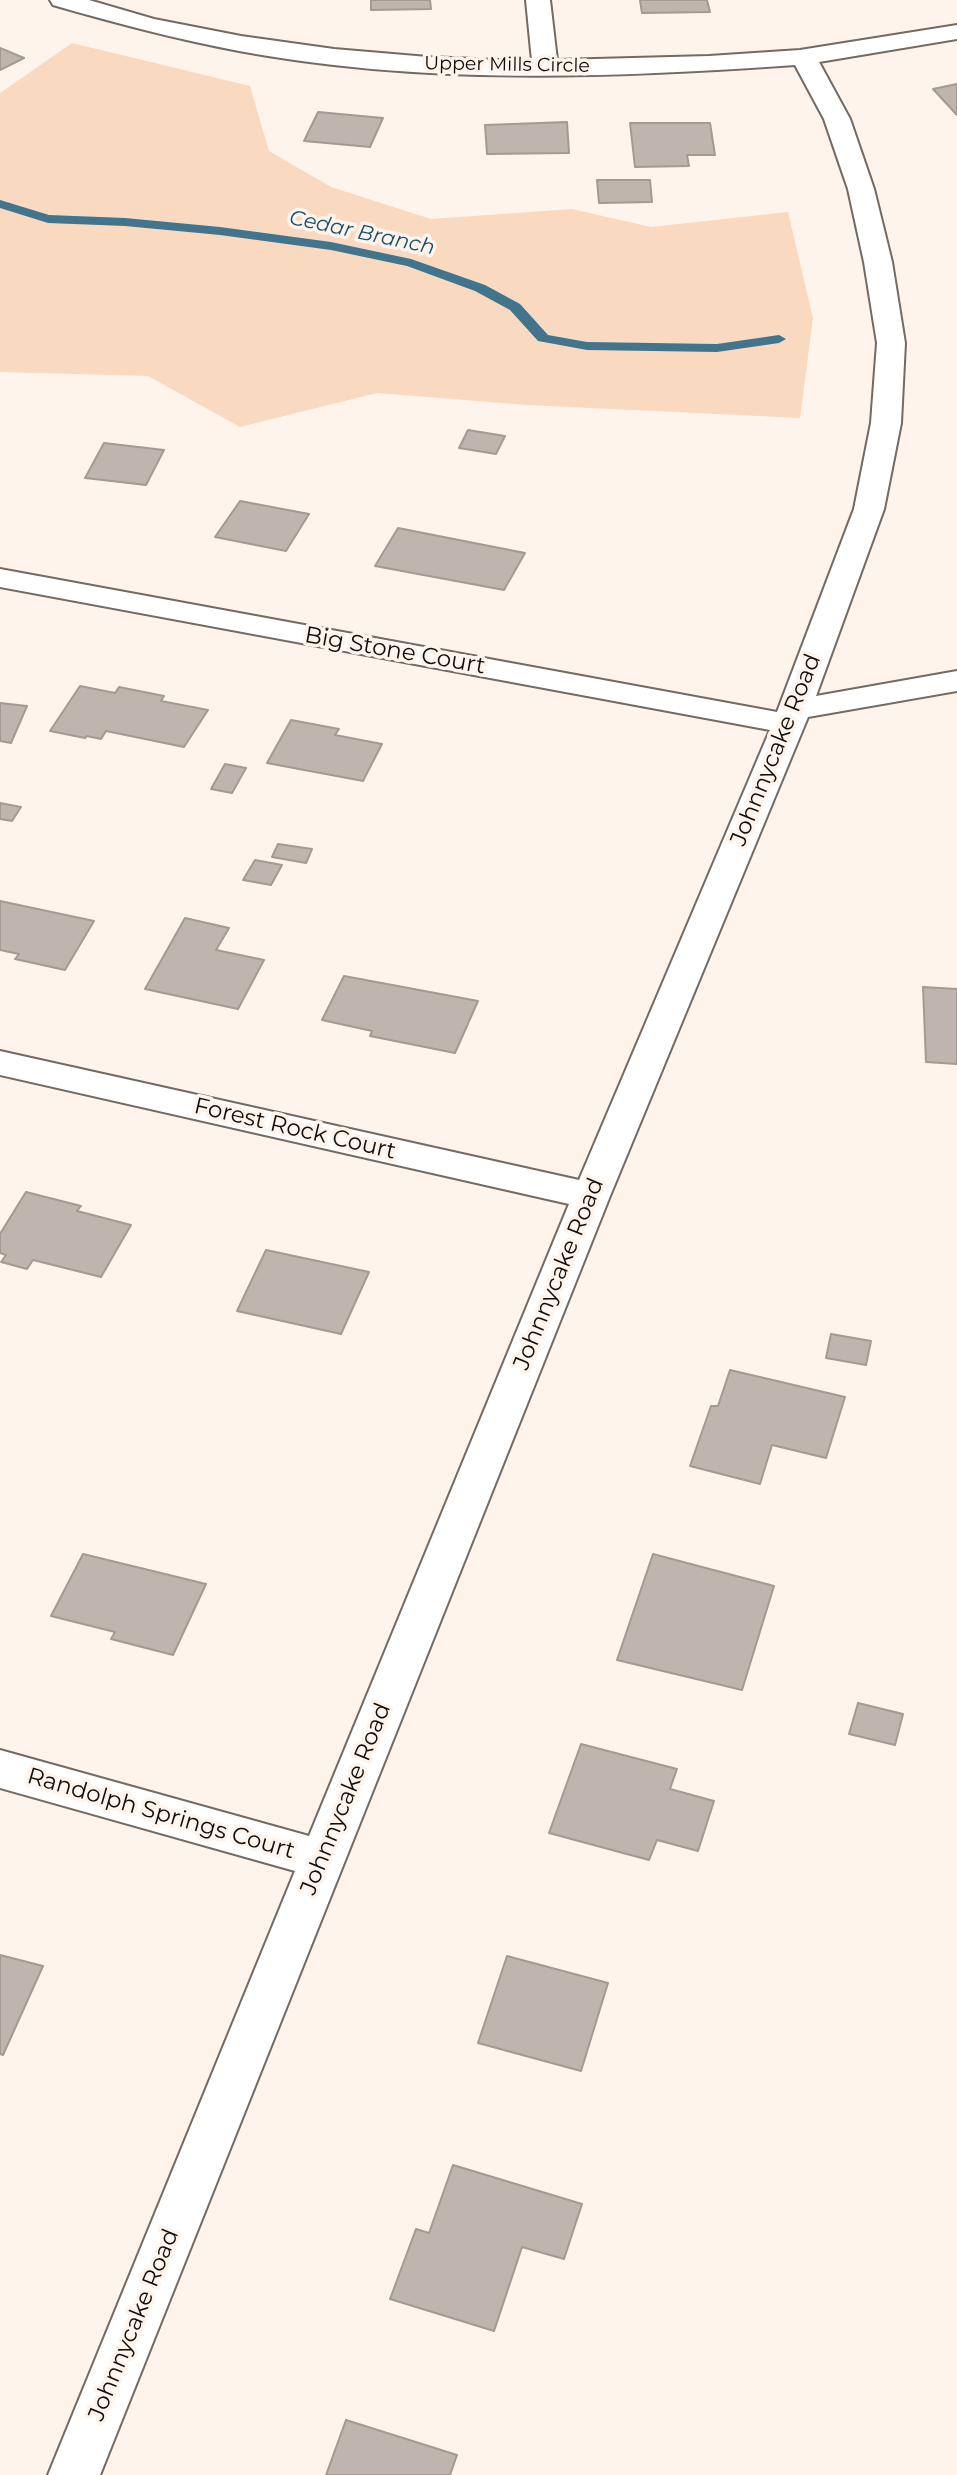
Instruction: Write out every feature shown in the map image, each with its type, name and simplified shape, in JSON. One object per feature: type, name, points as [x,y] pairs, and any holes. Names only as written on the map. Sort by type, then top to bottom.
[{"type":"street","name":"Upper Mills Circle","points":[[62,0],[235,42],[343,58],[441,65],[668,65],[803,57],[957,32]]},
{"type":"street","points":[[538,0],[545,67]]},
{"type":"street","name":"Johnnycake Road","points":[[74,2475],[591,1196],[792,716],[869,509],[886,423],[891,343],[878,262],[861,189],[837,119],[803,57]]},
{"type":"street","name":"Big Stone Court","points":[[0,578],[792,716]]},
{"type":"street","points":[[792,716],[957,681]]},
{"type":"street","name":"Forest Rock Court","points":[[0,1063],[591,1196]]},
{"type":"street","name":"Randolph Springs Court","points":[[0,1769],[321,1859]]},
{"type":"shaded area","points":[[72,43],[250,86],[269,151],[331,187],[431,219],[572,209],[651,227],[788,212],[813,318],[800,418],[527,405],[377,393],[240,427],[148,376],[0,372],[0,93]]},
{"type":"building","points":[[371,0],[430,0],[431,9],[371,10]]},
{"type":"building","points":[[640,0],[707,0],[710,12],[642,13]]},
{"type":"building","points":[[0,48],[24,58],[0,70]]},
{"type":"building","points":[[957,84],[957,115],[933,89]]},
{"type":"building","points":[[318,112],[383,118],[370,147],[304,141]]},
{"type":"building","points":[[567,122],[569,153],[487,154],[485,125]]},
{"type":"building","points":[[630,123],[710,123],[715,155],[687,155],[689,166],[635,167]]},
{"type":"building","points":[[597,180],[650,180],[652,202],[599,203]]},
{"type":"building","points":[[468,430],[505,436],[496,454],[459,448]]},
{"type":"building","points":[[104,443],[164,450],[146,485],[85,478]]},
{"type":"building","points":[[240,501],[309,514],[286,551],[215,537]]},
{"type":"building","points":[[398,528],[525,553],[504,590],[375,566]]},
{"type":"building","points":[[80,686],[115,693],[119,687],[164,696],[161,701],[208,710],[184,747],[106,731],[101,739],[50,731]]},
{"type":"building","points":[[0,703],[27,706],[11,743],[0,741]]},
{"type":"building","points":[[291,720],[339,729],[335,735],[382,744],[363,781],[267,763]]},
{"type":"building","points":[[225,764],[246,768],[232,793],[211,789]]},
{"type":"building","points":[[0,803],[21,807],[12,821],[0,819]]},
{"type":"building","points":[[278,844],[312,849],[306,863],[272,857]]},
{"type":"building","points":[[255,860],[282,865],[271,885],[243,880]]},
{"type":"building","points":[[0,901],[94,921],[65,970],[15,959],[19,954],[0,950]]},
{"type":"building","points":[[185,918],[229,928],[216,950],[264,960],[238,1009],[145,989]]},
{"type":"building","points":[[344,976],[478,1001],[455,1053],[370,1036],[372,1031],[322,1020]]},
{"type":"building","points":[[923,987],[957,989],[957,1064],[926,1062]]},
{"type":"building","points":[[26,1192],[81,1206],[77,1211],[131,1225],[101,1277],[33,1260],[27,1269],[1,1262],[6,1255],[0,1253],[0,1234]]},
{"type":"building","points":[[266,1250],[369,1272],[341,1334],[237,1311]]},
{"type":"building","points":[[831,1334],[871,1341],[866,1365],[826,1358]]},
{"type":"building","points":[[730,1370],[845,1397],[826,1458],[772,1445],[760,1484],[690,1466],[711,1406],[718,1406]]},
{"type":"building","points":[[83,1554],[206,1584],[173,1655],[111,1639],[115,1632],[51,1616]]},
{"type":"building","points":[[653,1554],[774,1586],[742,1690],[617,1660]]},
{"type":"building","points":[[858,1703],[903,1714],[895,1745],[849,1734]]},
{"type":"building","points":[[581,1744],[677,1769],[670,1789],[714,1801],[698,1851],[657,1840],[649,1860],[549,1833]]},
{"type":"building","points":[[0,1955],[43,1966],[3,2055],[0,2054]]},
{"type":"building","points":[[507,1956],[608,1983],[581,2071],[478,2043]]},
{"type":"building","points":[[453,2165],[582,2204],[564,2259],[522,2247],[494,2331],[390,2299],[416,2229],[429,2233]]},
{"type":"building","points":[[346,2420],[457,2455],[450,2475],[326,2475]]},
{"type":"waterway","name":"Cedar Branch","points":[[0,204],[48,219],[125,222],[220,231],[331,246],[411,263],[480,288],[515,307],[543,338],[587,346],[717,348],[779,339]]}]
